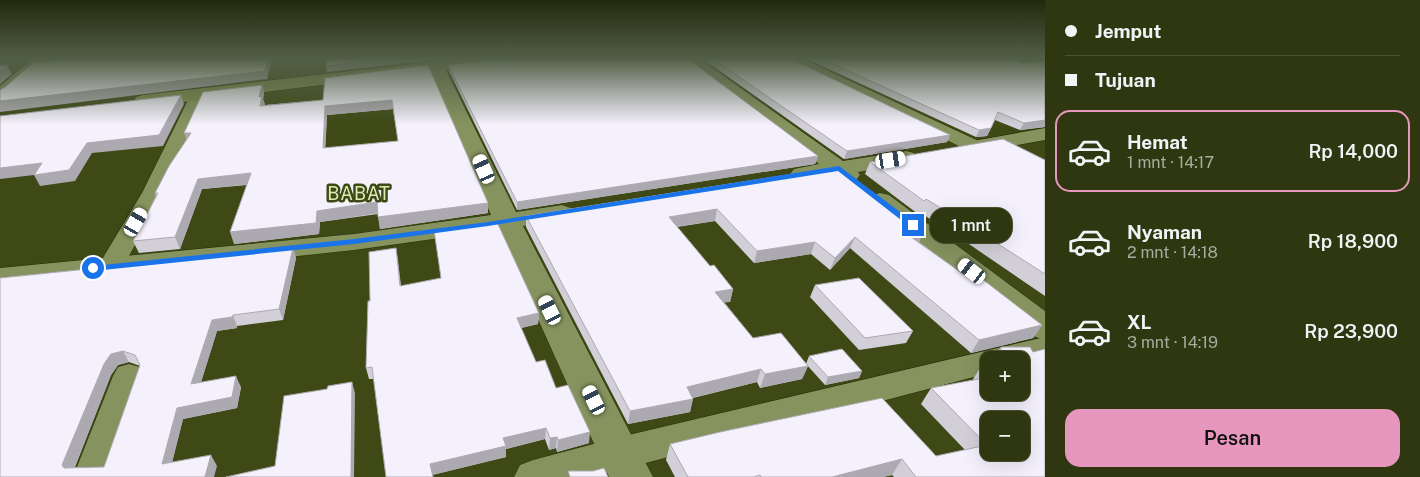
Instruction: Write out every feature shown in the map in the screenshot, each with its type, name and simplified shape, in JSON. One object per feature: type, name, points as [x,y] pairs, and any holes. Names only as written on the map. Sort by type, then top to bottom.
[{"type":"highway","points":[[123,104],[295,81]]},
{"type":"street","points":[[0,96],[13,81]]},
{"type":"street","points":[[449,81],[507,221],[625,465]]},
{"type":"street","points":[[720,81],[839,168],[1045,328]]},
{"type":"street","points":[[839,81],[976,147]]},
{"type":"street","points":[[111,266],[153,193],[199,94]]},
{"type":"street","points":[[781,178],[1045,134]]},
{"type":"street","points":[[0,278],[354,242],[585,209]]},
{"type":"street","points":[[1030,352],[1045,348]]},
{"type":"street","points":[[533,477],[625,465],[980,365]]},
{"type":"street","points":[[92,477],[130,376]]},
{"type":"building","points":[[12,81],[174,81],[0,101],[0,90]]},
{"type":"building","points":[[325,81],[435,81],[488,203],[378,217],[377,202],[317,211],[316,223],[230,232],[251,173],[198,179],[175,237],[133,241],[158,193],[155,193],[169,166],[191,133],[184,133],[203,92],[262,85],[259,97],[262,96],[260,106],[323,100]],"holes":[[[392,100],[398,141],[323,148],[325,106]]]},
{"type":"building","points":[[456,81],[718,81],[818,156],[517,202]]},
{"type":"building","points":[[745,81],[838,81],[950,135],[847,151]]},
{"type":"building","points":[[871,81],[1045,81],[1045,120],[1024,123],[998,112],[991,128],[979,130]]},
{"type":"building","points":[[181,95],[159,135],[87,143],[69,170],[34,175],[42,163],[0,168],[0,116]]},
{"type":"building","points":[[1003,139],[1045,160],[1045,274],[926,199],[924,201],[870,162]]},
{"type":"building","points":[[838,167],[909,222],[908,224],[922,235],[911,237],[963,274],[973,272],[1042,325],[979,340],[855,237],[835,258],[815,242],[757,251],[717,209],[669,217],[710,266],[714,265],[733,289],[715,292],[753,338],[781,333],[808,366],[765,374],[761,369],[687,387],[693,399],[630,411],[526,216]]},
{"type":"building","points":[[497,222],[539,313],[517,318],[536,362],[545,360],[556,388],[568,385],[590,432],[558,440],[557,437],[550,438],[546,428],[503,438],[506,446],[430,464],[433,477],[386,477],[372,367],[366,368],[368,301],[370,301],[369,252],[396,248],[400,286],[441,278],[434,230]]},
{"type":"building","points":[[293,248],[279,309],[233,315],[232,317],[212,320],[191,384],[236,376],[232,397],[177,408],[162,464],[211,455],[205,477],[0,477],[0,278]],"holes":[[[123,351],[135,355],[140,365],[104,467],[64,468],[62,465],[104,364],[111,354]]]},
{"type":"building","points":[[859,278],[913,331],[865,338],[815,285]]},
{"type":"building","points":[[1001,347],[1030,347],[1033,352],[1045,349],[1045,477],[916,477],[902,459],[832,477],[761,477],[760,475],[754,477],[688,477],[670,444],[882,398],[936,456],[980,447],[980,461],[1030,461],[1030,411],[980,411],[980,438],[931,388],[980,379],[980,401],[1030,401],[1030,351],[1001,351]]},
{"type":"building","points":[[842,349],[862,371],[828,377],[809,356]]},
{"type":"building","points":[[352,382],[351,477],[226,477],[275,466],[284,396],[327,389],[328,386]]},
{"type":"building","points":[[604,468],[608,477],[570,477],[568,471],[593,471]]},
{"type":"district","name":"BABAT","points":[[359,193]]},
{"type":"route","points":[[93,268],[354,242],[488,224],[839,168],[913,225]]}]
